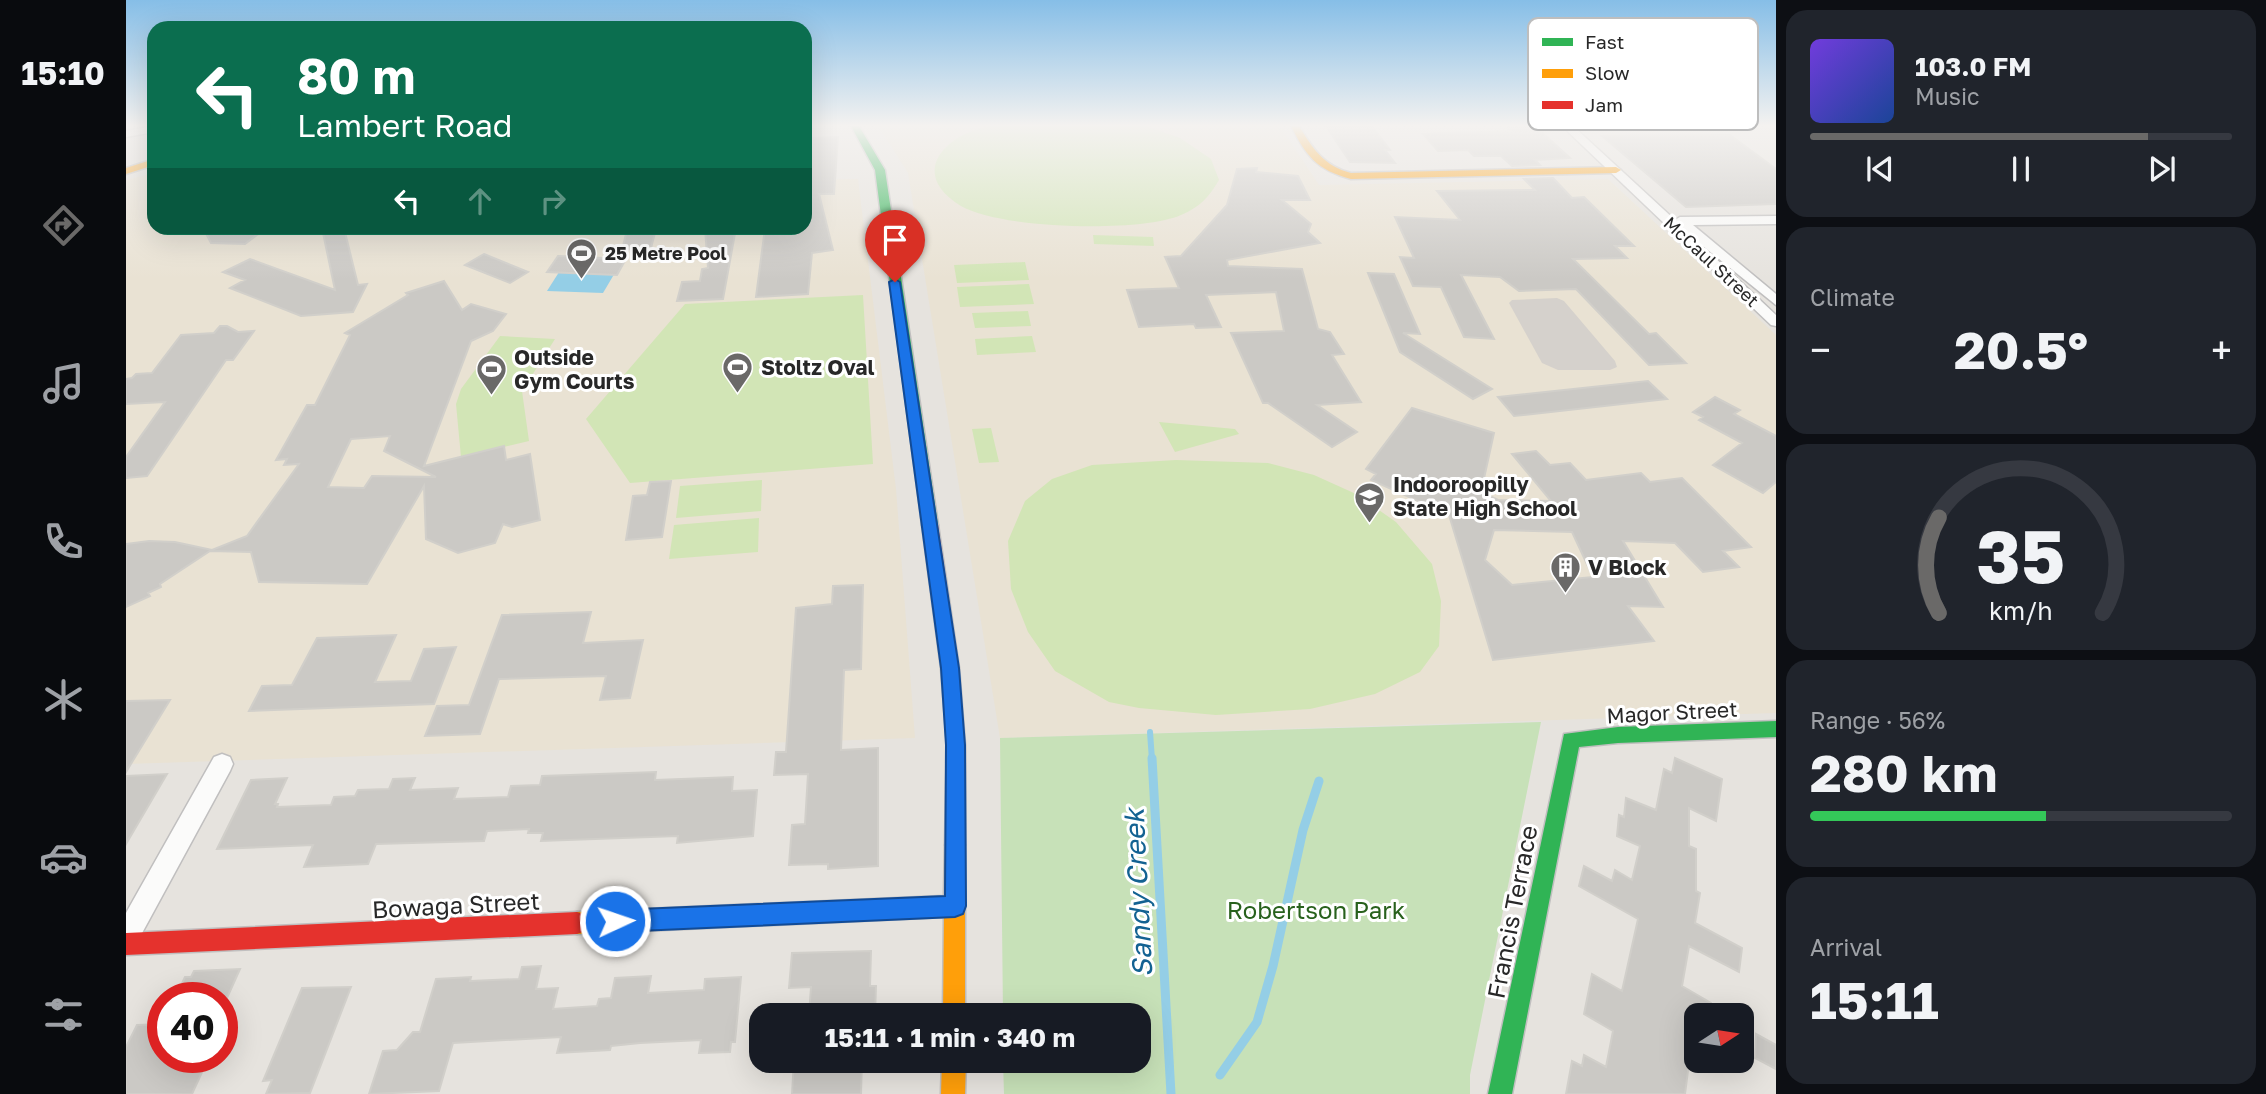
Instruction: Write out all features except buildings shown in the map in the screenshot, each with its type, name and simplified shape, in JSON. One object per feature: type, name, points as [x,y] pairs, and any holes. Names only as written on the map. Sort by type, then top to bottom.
[{"type":"street","points":[[881,177],[950,668],[956,745],[954,1003]]},
{"type":"street","name":"McCaul Street","points":[[1623,177],[1776,322]]},
{"type":"street","name":"McCaul Street","points":[[1647,201],[1681,222],[1776,301]]},
{"type":"street","points":[[1681,222],[1776,220]]},
{"type":"street","name":"Magor Street","points":[[1571,740],[1618,735],[1776,729]]},
{"type":"street","name":"Francis Terrace","points":[[1500,1094],[1571,740]]},
{"type":"street","points":[[126,937],[222,764]]},
{"type":"street","name":"Bowaga Street","points":[[126,944],[955,906]]},
{"type":"street","points":[[953,1094],[954,1073]]},
{"type":"shaded area","points":[[147,177],[147,235],[812,235],[812,180],[858,179],[896,489],[915,738],[126,764],[126,180]]},
{"type":"shaded area","name":"Indooroopilly State High School","points":[[909,177],[1314,177],[1319,185],[1608,179],[1776,335],[1776,713],[1000,738]]},
{"type":"shaded area","points":[[1557,298],[1564,301],[1615,361],[1617,367],[1610,370],[1558,370],[1542,363],[1509,303],[1512,300]]},
{"type":"green space","points":[[936,177],[1218,177],[1219,180],[1199,205],[1181,215],[1161,221],[1104,226],[1037,224],[980,214],[961,206],[945,194]]},
{"type":"green space","points":[[1093,235],[1153,237],[1154,246],[1094,244]]},
{"type":"green space","points":[[1025,262],[1029,280],[957,283],[954,265]]},
{"type":"green space","points":[[1029,284],[1034,304],[960,307],[957,287]]},
{"type":"green space","name":"Stoltz Oval","points":[[863,295],[873,464],[630,483],[586,419],[685,304]]},
{"type":"green space","points":[[1028,311],[1031,326],[975,328],[972,313]]},
{"type":"green space","name":"Outside Gym Courts","points":[[500,336],[555,339],[522,391],[529,441],[461,457],[456,404],[461,389]]},
{"type":"green space","points":[[1032,336],[1036,352],[977,355],[975,339]]},
{"type":"green space","points":[[1159,422],[1235,429],[1239,434],[1175,452]]},
{"type":"green space","points":[[991,428],[999,462],[979,463],[972,429]]},
{"type":"green space","points":[[1176,460],[1268,463],[1314,475],[1356,494],[1396,522],[1432,564],[1441,601],[1439,646],[1420,672],[1375,694],[1310,709],[1216,715],[1139,708],[1109,702],[1055,671],[1028,632],[1011,589],[1008,541],[1025,501],[1052,479],[1092,465]]},
{"type":"green space","points":[[762,480],[761,511],[676,518],[680,486]]},
{"type":"green space","points":[[759,518],[758,552],[669,559],[674,525]]},
{"type":"green space","name":"Robertson Park","points":[[1541,722],[1470,1075],[1470,1094],[1004,1094],[1003,1073],[1151,1073],[1151,1003],[1003,1003],[1000,738]]},
{"type":"water","name":"25 Metre Pool","points":[[561,269],[616,271],[603,293],[547,291]]},
{"type":"waterway","name":"Sandy Creek","points":[[1150,732],[1152,760]]},
{"type":"waterway","name":"Sandy Creek","points":[[1152,758],[1171,1094]]},
{"type":"waterway","points":[[1220,1075],[1257,1022],[1273,966],[1303,830],[1319,781]]},
{"type":"traffic: fast","points":[[881,177],[930,525]]},
{"type":"traffic: fast","points":[[1500,1094],[1571,740],[1618,735],[1776,729]]},
{"type":"traffic: slow","points":[[954,1003],[955,845]]},
{"type":"traffic: slow","points":[[577,923],[955,906]]},
{"type":"traffic: slow","points":[[953,1094],[954,1073]]},
{"type":"traffic: jam","points":[[930,525],[950,668],[956,745],[955,845]]},
{"type":"traffic: jam","points":[[126,944],[577,923]]},
{"type":"place","name":"25 Metre Pool","points":[[582,281]]},
{"type":"place","name":"Stoltz Oval","points":[[738,395]]},
{"type":"place","name":"Outside Gym Courts","points":[[491,397]]},
{"type":"place","name":"Indooroopilly State High School","points":[[1370,524]]},
{"type":"place","name":"V Block","points":[[1565,595]]},
{"type":"route","points":[[615,921],[955,906],[956,745],[950,668],[895,282]]}]
